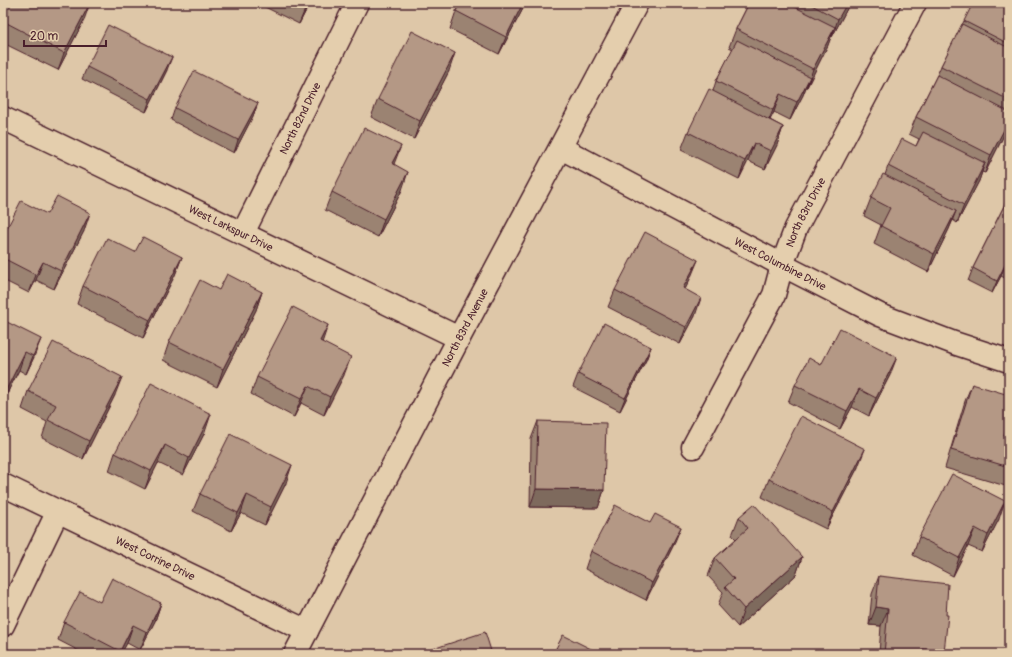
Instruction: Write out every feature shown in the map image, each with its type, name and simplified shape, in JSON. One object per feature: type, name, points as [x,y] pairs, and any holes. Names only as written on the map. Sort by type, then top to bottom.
[{"type":"street","name":"North 82nd Drive","points":[[243,233],[356,3]]},
{"type":"street","name":"North 83rd Avenue","points":[[295,654],[459,338],[637,3]]},
{"type":"street","name":"North 83rd Drive","points":[[693,447],[774,295],[782,265],[796,228],[915,3]]},
{"type":"street","name":"West Larkspur Drive","points":[[3,118],[459,338]]},
{"type":"street","name":"West Columbine Drive","points":[[560,148],[880,315],[954,343],[1009,360]]},
{"type":"street","name":"West Corrine Drive","points":[[3,485],[308,631]]},
{"type":"street","points":[[3,625],[58,511]]},
{"type":"building","points":[[10,3],[90,3],[64,53],[3,21],[3,16]]},
{"type":"building","points":[[299,3],[308,3],[306,7]]},
{"type":"building","points":[[460,3],[523,3],[506,37],[456,11]]},
{"type":"building","points":[[749,3],[787,3],[835,27],[813,69],[736,29]]},
{"type":"building","points":[[808,3],[847,3],[838,19]]},
{"type":"building","points":[[973,3],[992,3],[998,6],[1000,3],[1009,3],[1009,44],[964,21]]},
{"type":"building","points":[[962,24],[1009,48],[1009,100],[941,66]]},
{"type":"building","points":[[108,25],[172,57],[150,99],[87,67]]},
{"type":"building","points":[[412,31],[455,53],[420,121],[378,99]]},
{"type":"building","points":[[737,40],[810,77],[797,102],[780,94],[773,110],[716,81]]},
{"type":"building","points":[[194,71],[258,103],[238,140],[175,108]]},
{"type":"building","points":[[937,75],[1009,112],[1009,120],[991,155],[916,117]]},
{"type":"building","points":[[709,89],[783,127],[771,151],[754,143],[745,161],[688,132]]},
{"type":"building","points":[[364,128],[401,146],[392,163],[408,172],[384,219],[332,192]]},
{"type":"building","points":[[923,132],[985,163],[964,205],[888,166],[902,139],[916,146]]},
{"type":"building","points":[[883,174],[956,211],[934,254],[881,226],[890,208],[871,198]]},
{"type":"building","points":[[57,196],[90,213],[61,271],[43,262],[36,275],[3,258],[3,236],[21,201],[47,214]]},
{"type":"building","points":[[1009,196],[1009,265],[1006,263],[997,281],[973,268]]},
{"type":"building","points":[[645,232],[698,260],[683,288],[701,298],[686,327],[615,290]]},
{"type":"building","points":[[143,237],[182,257],[150,320],[83,286],[107,238],[135,252]]},
{"type":"building","points":[[227,274],[262,292],[223,369],[169,342],[200,280],[219,290]]},
{"type":"building","points":[[293,307],[328,325],[320,341],[351,357],[330,397],[308,386],[301,399],[257,377]]},
{"type":"building","points":[[3,320],[41,339],[33,356],[25,352],[3,396]]},
{"type":"building","points":[[604,323],[651,347],[625,398],[578,374]]},
{"type":"building","points":[[840,328],[897,357],[876,398],[859,389],[847,411],[795,385],[809,358],[821,365]]},
{"type":"building","points":[[53,342],[122,377],[89,441],[48,420],[56,405],[28,391]]},
{"type":"building","points":[[151,383],[211,414],[189,458],[165,445],[151,471],[115,453]]},
{"type":"building","points":[[972,384],[1009,395],[1009,419],[1004,435],[1009,437],[1009,467],[951,450]]},
{"type":"building","points":[[801,416],[865,449],[833,512],[769,479]]},
{"type":"building","points":[[538,421],[606,423],[604,490],[536,489]]},
{"type":"building","points":[[230,434],[292,465],[271,507],[247,495],[238,513],[200,494]]},
{"type":"building","points":[[952,474],[1005,501],[988,535],[975,528],[959,558],[919,537]]},
{"type":"building","points":[[754,504],[802,557],[744,609],[725,587],[734,579],[715,558],[748,528],[739,517]]},
{"type":"building","points":[[615,505],[650,523],[655,514],[681,527],[652,583],[591,551]]},
{"type":"building","points":[[879,576],[948,584],[946,615],[948,615],[944,652],[923,649],[922,654],[884,654],[888,609],[876,607]]},
{"type":"building","points":[[112,578],[161,603],[147,632],[133,625],[120,651],[64,622],[80,592],[100,602]]},
{"type":"building","points":[[485,632],[492,654],[417,654]]},
{"type":"building","points":[[563,635],[601,654],[553,654]]}]
